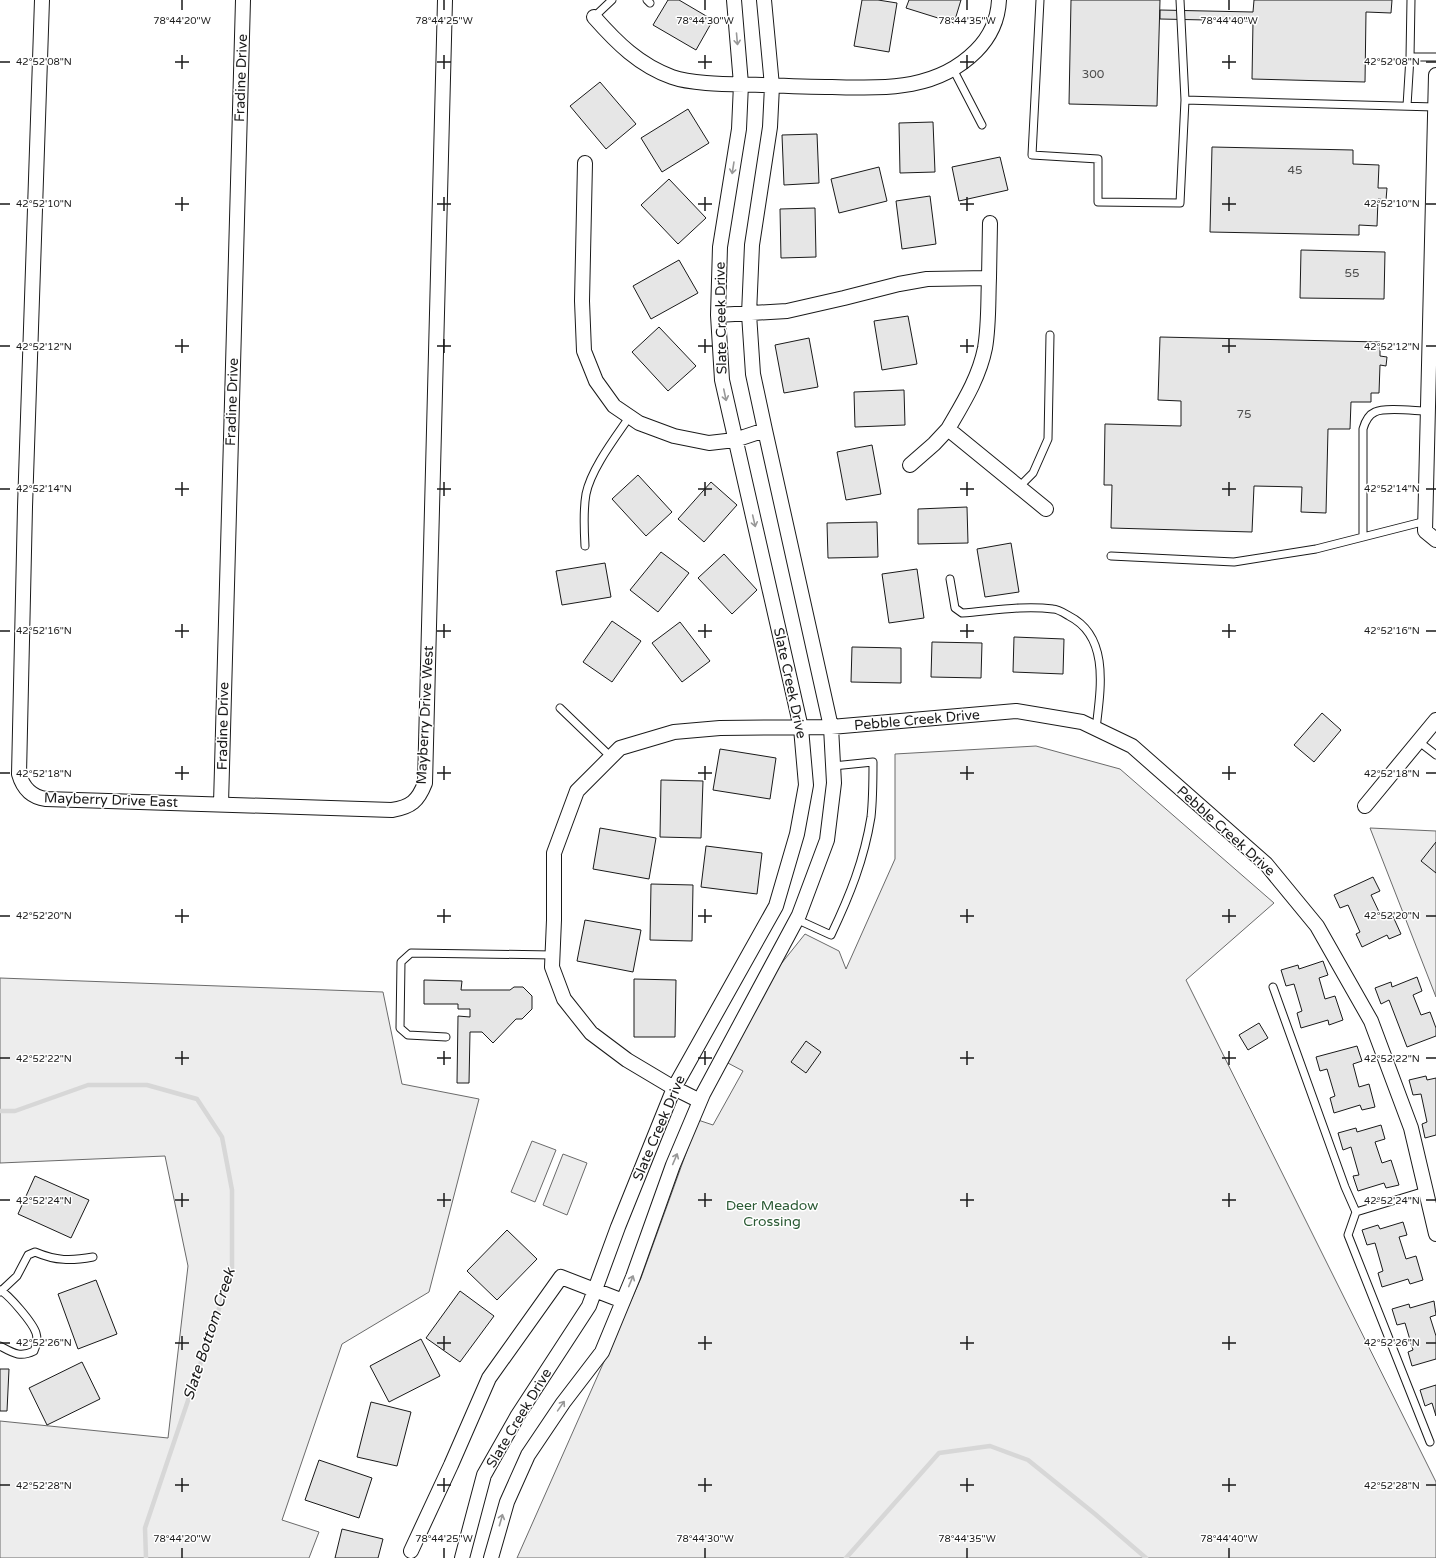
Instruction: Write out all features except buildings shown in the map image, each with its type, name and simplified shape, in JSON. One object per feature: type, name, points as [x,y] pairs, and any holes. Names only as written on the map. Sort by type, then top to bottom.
[{"type":"street","name":"Mayberry Drive East","points":[[42,0],[25,507],[19,774],[22,784],[29,793],[39,798],[221,804]]},
{"type":"street","name":"Fradine Drive","points":[[221,804],[243,0]]},
{"type":"street","name":"Mayberry Drive West","points":[[221,804],[392,810],[403,808],[414,802],[420,794],[424,783],[445,0]]},
{"type":"street","name":"Slate Creek Drive","points":[[462,1558],[484,1476],[518,1415],[589,1306],[618,1227],[674,1088],[776,906],[797,834],[806,786],[801,728],[722,380],[718,315],[720,247],[739,129],[741,84],[734,0]]},
{"type":"street","name":"Slate Creek Drive","points":[[491,1558],[507,1502],[528,1456],[563,1403],[602,1352],[633,1277],[672,1165],[700,1101],[796,920],[827,840],[834,783],[831,727],[764,430],[753,374],[749,314],[752,245],[770,127],[772,86],[764,0]]},
{"type":"street","points":[[594,17],[614,40],[633,56],[653,70],[674,78],[697,82],[772,86],[882,88],[908,85],[934,78],[953,69],[969,58],[985,42],[996,21],[999,0]]},
{"type":"street","points":[[1436,75],[1433,349],[1428,411],[1425,530],[1436,540]]},
{"type":"street","points":[[585,163],[582,301],[584,351],[596,381],[614,406],[639,423],[674,436],[709,443],[735,440],[764,430]]},
{"type":"street","points":[[910,465],[934,444],[948,429],[971,389],[979,370],[985,349],[987,331],[990,223]]},
{"type":"street","points":[[718,315],[787,311],[899,284],[927,279],[989,278]]},
{"type":"street","points":[[948,429],[1046,509]]},
{"type":"street","name":"Pebble Creek Drive","points":[[700,1101],[674,1088],[627,1060],[591,1034],[564,999],[552,967],[554,853],[577,791],[620,748],[674,732],[720,728],[831,727],[1016,711],[1082,722],[1132,746],[1266,864],[1316,926],[1371,1021],[1411,1128],[1436,1234]]},
{"type":"street","points":[[1365,806],[1436,720]]},
{"type":"street","points":[[411,1551],[451,1466],[489,1378],[561,1277],[623,1301]]},
{"type":"lane","points":[[594,17],[612,0]]},
{"type":"lane","points":[[1040,0],[1032,155],[1098,159],[1098,202],[1180,203],[1185,100],[1180,0]]},
{"type":"lane","points":[[1407,106],[1411,0]]},
{"type":"lane","points":[[1410,56],[1436,56]]},
{"type":"lane","points":[[953,69],[982,125]]},
{"type":"lane","points":[[1185,100],[1435,108]]},
{"type":"lane","points":[[1020,487],[1033,473],[1048,438],[1050,334]]},
{"type":"lane","points":[[1363,537],[1363,429],[1367,419],[1374,412],[1381,410],[1428,411]]},
{"type":"lane","points":[[585,546],[585,506],[589,485],[608,449],[630,416]]},
{"type":"lane","points":[[1111,556],[1234,562],[1316,549],[1426,521]]},
{"type":"lane","points":[[950,579],[955,608],[962,613],[1034,608],[1055,609],[1074,618],[1088,632],[1097,648],[1100,667],[1096,729]]},
{"type":"lane","points":[[560,708],[611,757]]},
{"type":"lane","points":[[1418,741],[1436,756]]},
{"type":"lane","points":[[796,920],[831,935],[846,904],[861,863],[871,815],[873,762],[834,766]]},
{"type":"lane","points":[[446,1037],[408,1034],[400,1028],[401,962],[411,953],[553,955]]},
{"type":"lane","points":[[1273,987],[1345,1187],[1356,1212],[1348,1235],[1430,1442]]},
{"type":"lane","points":[[1356,1212],[1425,1190]]},
{"type":"lane","points":[[0,1346],[14,1354],[26,1355],[34,1352],[37,1343],[36,1332],[18,1307],[1,1291],[17,1276],[28,1255],[35,1252],[63,1260],[93,1257]]},
{"type":"shaded area","points":[[1036,746],[1120,769],[1274,903],[1186,980],[1436,1482],[1436,1558],[517,1558],[641,1278],[698,1120],[713,1125],[743,1071],[726,1062],[773,974],[805,934],[839,951],[846,969],[895,859],[895,754]]},
{"type":"shaded area","points":[[1370,828],[1436,831],[1436,997]]},
{"type":"shaded area","points":[[0,978],[383,992],[402,1084],[479,1099],[429,1292],[342,1344],[282,1520],[319,1532],[309,1558],[0,1558],[0,1421],[168,1438],[188,1266],[165,1156],[0,1163]]},
{"type":"shaded area","points":[[532,1141],[556,1150],[535,1202],[511,1192]]},
{"type":"shaded area","points":[[563,1154],[587,1163],[567,1215],[543,1205]]},
{"type":"waterway","name":"Slate Bottom Creek","points":[[0,1111],[15,1111],[88,1085],[147,1085],[197,1099],[222,1137],[232,1190],[232,1270],[145,1528],[146,1558]]},
{"type":"waterway","name":"Slate Bottom Creek","points":[[846,1558],[939,1453],[990,1446],[1028,1460],[1095,1514],[1146,1558]]},
{"type":"park label","name":"Deer Meadow Crossing","points":[[772,1214]]}]
